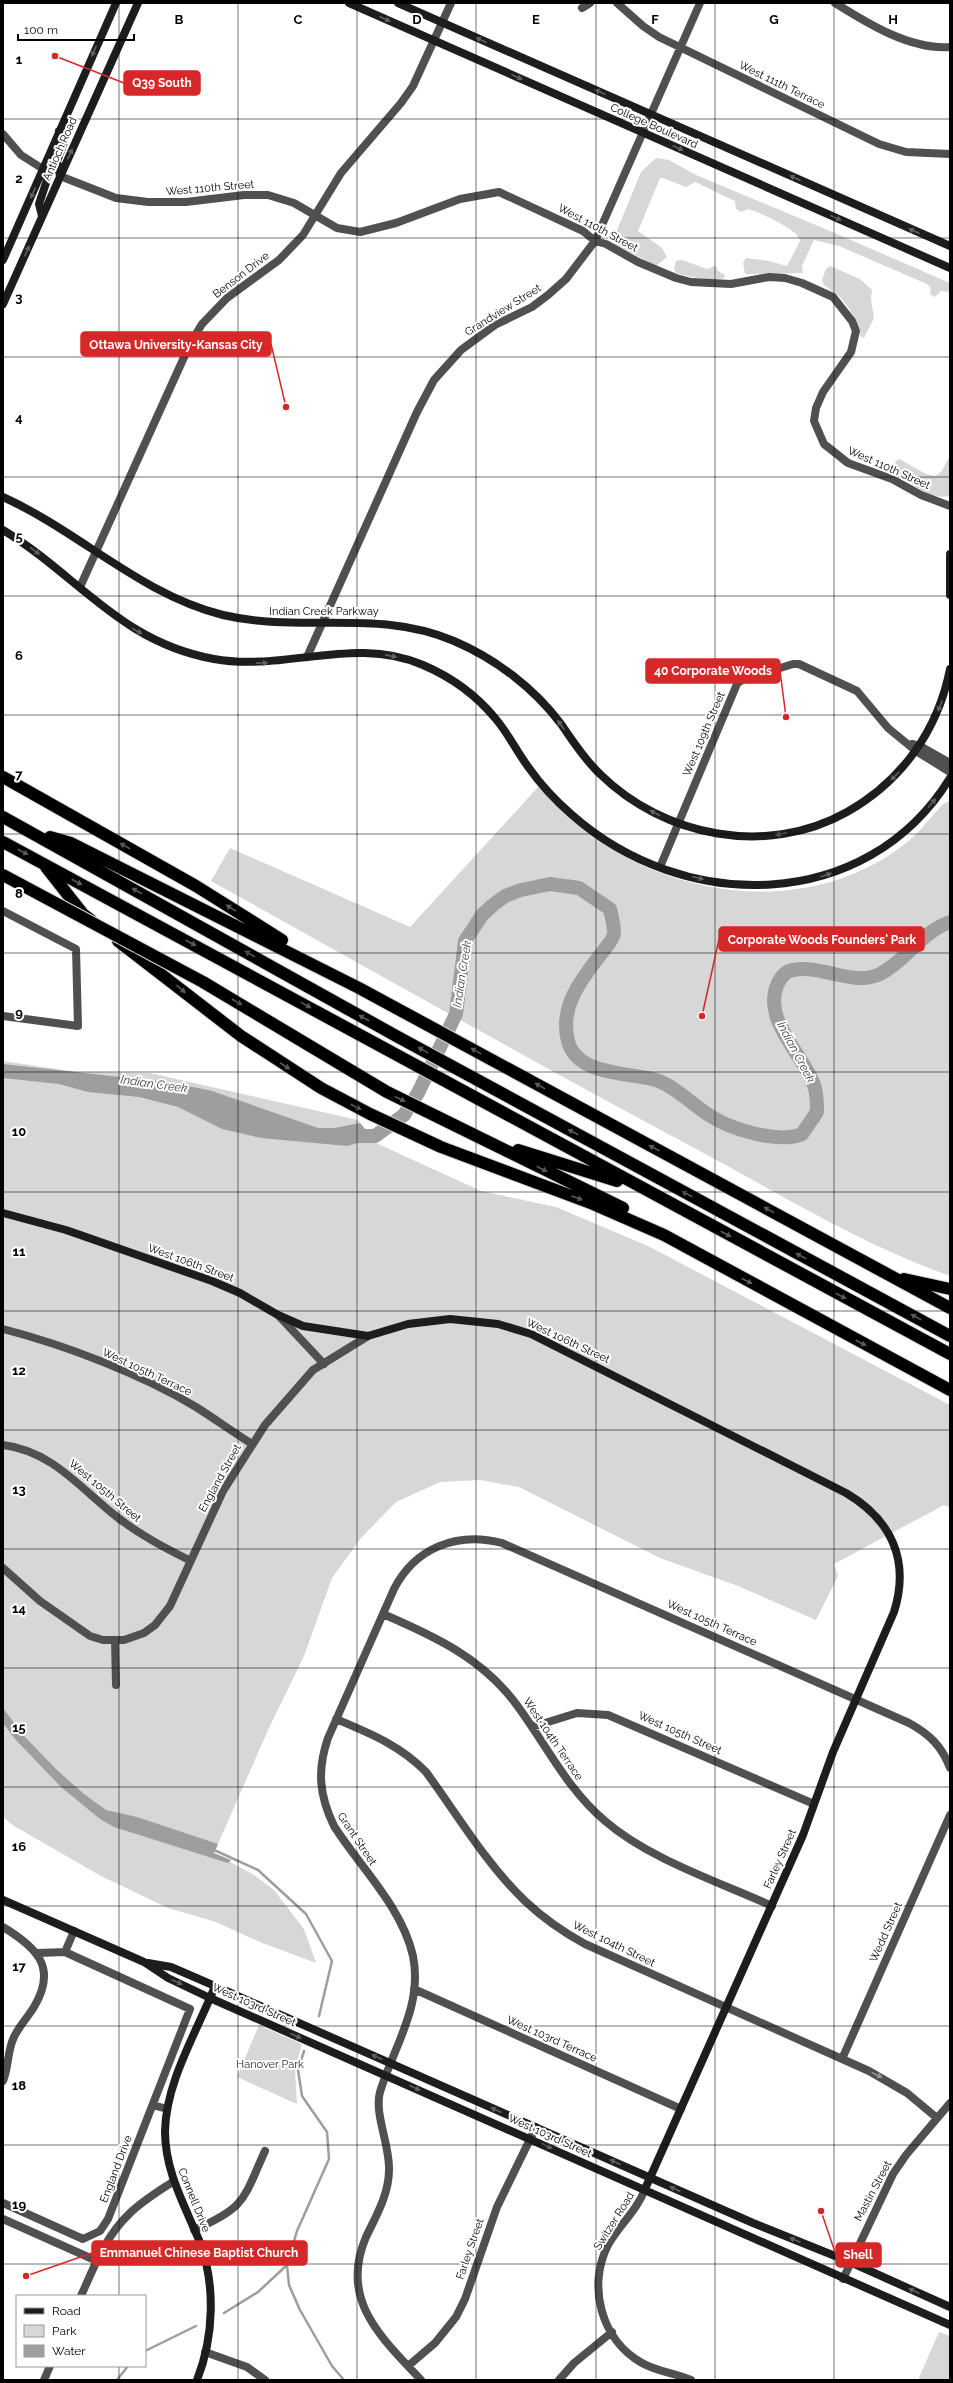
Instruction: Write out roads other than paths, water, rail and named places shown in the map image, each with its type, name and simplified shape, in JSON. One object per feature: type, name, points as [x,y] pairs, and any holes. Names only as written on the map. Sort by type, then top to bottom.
[{"type":"highway","points":[[3,777],[196,886],[359,988]]},
{"type":"highway","points":[[3,817],[398,1037],[950,1336]]},
{"type":"highway","points":[[33,833],[71,843],[359,988],[950,1308]]},
{"type":"highway","points":[[3,842],[950,1354]]},
{"type":"highway","points":[[42,863],[83,914],[241,1036],[321,1088],[407,1132],[475,1160],[593,1204],[664,1235],[950,1390]]},
{"type":"highway","points":[[3,875],[203,982],[387,1092],[644,1218],[664,1235]]},
{"type":"highway","points":[[470,1132],[526,1153],[643,1189]]},
{"type":"highway","points":[[889,1276],[950,1289]]},
{"type":"street","name":"Antioch Road","points":[[3,260],[116,3]]},
{"type":"street","name":"Antioch Road","points":[[3,304],[138,3]]},
{"type":"street","name":"College Boulevard","points":[[350,3],[950,268]]},
{"type":"street","name":"College Boulevard","points":[[398,3],[950,246]]},
{"type":"street","name":"Benson Drive","points":[[80,587],[182,360],[202,324],[226,298],[283,255],[303,235],[341,173],[401,104],[420,73],[451,3]]},
{"type":"street","points":[[582,8],[590,3]]},
{"type":"street","name":"West 111th Terrace","points":[[617,3],[643,26],[680,47],[879,144],[906,152],[950,154]]},
{"type":"street","name":"Grandview Street","points":[[307,657],[417,412],[434,380],[447,364],[474,339],[548,295],[566,279],[595,241],[700,3]]},
{"type":"street","points":[[835,3],[910,41],[926,45],[950,47]]},
{"type":"street","points":[[59,131],[64,143],[57,161],[60,176]]},
{"type":"street","points":[[3,134],[21,155],[43,169],[47,180],[39,204],[42,216]]},
{"type":"street","name":"West 110th Street","points":[[60,176],[90,189],[136,201],[186,202],[248,195],[268,195],[283,199],[316,215],[337,228],[360,232],[396,223],[460,199],[499,192],[583,231],[595,241],[606,244],[645,265],[691,282],[731,284],[769,277],[785,278],[833,297],[852,321],[856,330],[851,352],[822,392],[816,408],[814,421],[818,435],[824,444],[848,463],[892,479],[921,495],[950,506]]},
{"type":"street","name":"Indian Creek Parkway","points":[[3,497],[32,511],[150,586],[207,610],[266,622],[367,622],[404,626],[439,635],[473,649],[500,666],[532,692],[560,724],[588,761],[613,786],[640,805],[678,824],[714,833],[740,836],[771,836],[806,829],[840,816],[874,795],[899,772],[918,749],[940,706],[950,669]]},
{"type":"street","points":[[3,530],[37,553],[80,587],[114,617],[133,629],[174,649],[223,661],[261,663],[349,652],[379,653],[420,664],[440,673],[470,693],[494,716],[529,768],[572,814],[604,839],[642,860],[702,880],[746,886],[788,884],[827,874],[861,861],[890,843],[929,807],[950,778]]},
{"type":"street","points":[[950,554],[950,594]]},
{"type":"street","name":"West 109th Street","points":[[660,867],[737,684],[742,680],[793,664],[799,664],[857,691],[888,728],[905,743],[950,763]]},
{"type":"street","name":"West 109th Street","points":[[918,749],[950,772]]},
{"type":"street","points":[[3,911],[76,949],[78,1026],[3,1016]]},
{"type":"street","name":"West 106th Street","points":[[3,1214],[66,1230],[212,1281],[240,1293],[278,1315],[303,1326],[368,1336],[408,1324],[450,1319],[498,1324],[531,1334],[846,1493],[873,1512],[888,1531]]},
{"type":"street","points":[[278,1315],[324,1364]]},
{"type":"street","name":"West 105th Terrace","points":[[3,1329],[97,1361],[155,1385],[195,1407],[252,1444]]},
{"type":"street","name":"England Street","points":[[115,1640],[134,1637],[155,1625],[170,1606],[223,1491],[252,1444],[286,1398],[313,1370],[368,1336]]},
{"type":"street","name":"West 105th Street","points":[[3,1445],[29,1450],[49,1460],[133,1529],[191,1561]]},
{"type":"street","name":"Farley Street","points":[[645,2189],[772,1906],[803,1834],[830,1758],[894,1612],[900,1591],[898,1558],[888,1531]]},
{"type":"street","name":"West 105th Terrace","points":[[447,1542],[477,1538],[502,1543],[856,1699],[909,1723],[925,1732],[940,1747],[950,1766]]},
{"type":"street","name":"Grant Street","points":[[421,2380],[366,2314],[359,2296],[357,2282],[361,2251],[388,2184],[389,2152],[379,2105],[380,2093],[408,2024],[414,1989],[413,1957],[400,1920],[334,1826],[322,1796],[320,1770],[323,1753],[336,1719],[399,1580],[409,1567],[422,1556],[447,1542]]},
{"type":"street","points":[[3,1568],[40,1602],[77,1629],[103,1640],[115,1640],[116,1685]]},
{"type":"street","name":"West 104th Terrace","points":[[383,1614],[433,1636],[466,1655],[501,1686],[532,1727],[571,1786],[601,1818],[624,1836],[656,1854],[772,1906]]},
{"type":"street","name":"West 105th Street","points":[[532,1727],[577,1713],[608,1715],[814,1804]]},
{"type":"street","name":"West 104th Street","points":[[336,1719],[386,1741],[414,1760],[430,1777],[512,1888],[544,1918],[585,1944],[891,2082],[937,2118]]},
{"type":"street","name":"Wedd Street","points":[[842,2059],[950,1814]]},
{"type":"street","name":"West 103rd Street","points":[[4,1902],[144,1962],[168,1978],[210,1998],[645,2189],[950,2326]]},
{"type":"street","points":[[3,1927],[38,1953],[42,1965],[44,1986],[34,2008],[13,2038],[3,2081]]},
{"type":"street","points":[[66,1952],[74,1931]]},
{"type":"street","points":[[38,1953],[66,1952],[190,2009],[153,2105],[167,2109]]},
{"type":"street","name":"West 103rd Street","points":[[144,1962],[171,1967],[753,2223],[850,2262],[950,2307]]},
{"type":"street","name":"Connell Drive","points":[[197,2380],[205,2352],[211,2312],[209,2285],[199,2243],[174,2181],[166,2155],[167,2109],[171,2091],[215,1986]]},
{"type":"street","name":"West 103rd Terrace","points":[[414,1989],[681,2108]]},
{"type":"street","name":"Mastin Street","points":[[843,2279],[893,2174],[906,2155],[950,2103]]},
{"type":"street","name":"England Drive","points":[[35,2217],[83,2238],[100,2231],[108,2219],[153,2105]]},
{"type":"street","name":"Farley Street","points":[[408,2366],[435,2343],[456,2317],[465,2299],[497,2206],[536,2127]]},
{"type":"street","points":[[194,2230],[215,2221],[239,2204],[253,2181],[265,2151]]},
{"type":"street","points":[[81,2295],[97,2260],[115,2229],[129,2214],[174,2181]]},
{"type":"street","name":"Switzer Road","points":[[645,2189],[640,2202],[609,2245],[599,2273],[600,2305],[604,2319],[620,2345],[641,2362],[653,2369],[691,2380]]},
{"type":"street","points":[[3,2203],[35,2217],[30,2231]]},
{"type":"street","points":[[3,2219],[97,2260]]},
{"type":"street","points":[[559,2380],[574,2363],[612,2332]]},
{"type":"street","points":[[205,2352],[247,2367],[265,2380]]},
{"type":"street","points":[[44,2380],[50,2367]]},
{"type":"water","points":[[3,1064],[174,1083],[212,1091],[318,1128],[335,1128],[360,1123],[373,1139],[347,1146],[261,1138],[222,1129],[178,1107],[139,1097],[88,1092],[59,1084],[3,1078]]},
{"type":"water","points":[[3,1708],[23,1735],[57,1770],[84,1794],[106,1810],[137,1817],[218,1844],[214,1853],[231,1860],[228,1863],[114,1827],[100,1819],[61,1787],[15,1739],[3,1723]]},
{"type":"waterway","name":"Indian Creek","points":[[353,1136],[375,1136],[404,1115],[418,1093],[456,1014],[465,941],[482,915],[505,896],[521,890],[550,884],[579,888],[610,909],[614,930],[612,939],[580,983],[569,1005],[566,1028],[568,1041],[573,1052],[582,1061],[592,1067],[605,1071],[656,1080],[684,1096],[703,1111],[718,1120],[754,1134],[780,1137],[792,1137],[802,1134],[817,1112],[814,1085],[809,1073],[779,1023],[775,1010],[774,996],[778,983],[782,977],[790,971],[804,969],[859,978],[880,974],[898,962],[930,933],[950,922]]},
{"type":"waterway","points":[[212,1849],[258,1870],[306,1914],[332,1961],[319,2016]]},
{"type":"waterway","points":[[304,2051],[298,2070],[302,2096],[327,2132],[329,2159],[297,2231],[287,2265],[289,2285],[300,2310],[332,2366],[344,2380]]},
{"type":"waterway","points":[[224,2313],[258,2292],[287,2265]]},
{"type":"waterway","points":[[146,2351],[196,2326]]},
{"type":"waterway","points":[[117,2380],[127,2367]]},
{"type":"place","name":"Q39 South","points":[[55,56]]},
{"type":"place","name":"Ottawa University-Kansas City","points":[[286,407]]},
{"type":"place","name":"40 Corporate Woods","points":[[786,717]]},
{"type":"place","name":"Corporate Woods Founders' Park","points":[[702,1016]]},
{"type":"place","name":"Shell","points":[[821,2211]]},
{"type":"place","name":"Emmanuel Chinese Baptist Church","points":[[26,2276]]},
{"type":"park label","name":"Hanover Park","points":[[270,2064]]}]
